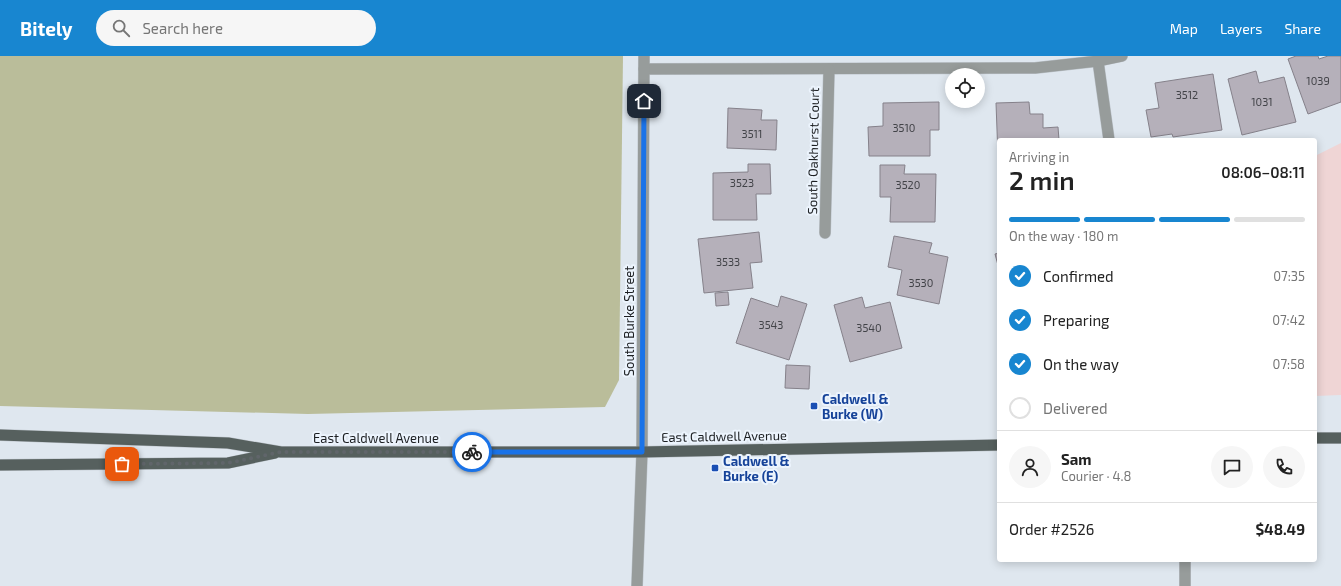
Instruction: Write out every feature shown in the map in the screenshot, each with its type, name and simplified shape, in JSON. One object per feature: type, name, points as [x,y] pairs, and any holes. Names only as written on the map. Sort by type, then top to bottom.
[{"type":"main road","name":"East Caldwell Avenue","points":[[0,435],[228,443],[281,452],[642,452],[997,445]]},
{"type":"main road","points":[[1317,438],[1341,438]]},
{"type":"main road","name":"East Caldwell Avenue","points":[[0,465],[228,463],[281,452]]},
{"type":"street","name":"South Burke Street","points":[[637,586],[642,452],[644,56]]},
{"type":"street","points":[[644,69],[1035,68],[1098,61],[1122,56]]},
{"type":"street","points":[[1098,61],[1109,138]]},
{"type":"street","name":"South Oakhurst Court","points":[[825,233],[829,69]]},
{"type":"street","points":[[1185,562],[1185,586]]},
{"type":"shaded area","points":[[1341,143],[1341,395],[1317,396],[1317,155]]},
{"type":"green space","points":[[0,56],[623,56],[619,380],[605,407],[308,414],[0,406]]},
{"type":"building","points":[[1296,56],[1318,56],[1319,59],[1328,56],[1341,56],[1341,102],[1308,114],[1288,59]]},
{"type":"building","points":[[1256,71],[1259,83],[1284,77],[1296,122],[1242,135],[1228,79]]},
{"type":"building","points":[[1213,74],[1222,130],[1173,137],[1172,134],[1151,137],[1146,110],[1159,108],[1155,83]]},
{"type":"building","points":[[939,102],[939,130],[930,130],[930,156],[869,156],[868,127],[883,126],[883,103]]},
{"type":"building","points":[[1029,102],[1030,114],[1043,114],[1043,128],[1058,127],[1059,138],[997,138],[996,103]]},
{"type":"building","points":[[728,108],[762,110],[761,120],[777,120],[776,150],[727,148]]},
{"type":"building","points":[[748,164],[770,164],[771,194],[756,194],[757,220],[713,220],[713,173],[748,172]]},
{"type":"building","points":[[880,165],[905,165],[904,174],[936,174],[935,222],[890,222],[891,197],[880,197]]},
{"type":"building","points":[[759,232],[762,262],[750,263],[753,288],[704,293],[698,239]]},
{"type":"building","points":[[894,236],[932,243],[929,253],[948,257],[939,304],[897,295],[902,270],[888,267]]},
{"type":"building","points":[[728,292],[729,305],[716,306],[715,293]]},
{"type":"building","points":[[781,296],[807,304],[789,360],[736,343],[751,298],[778,307]]},
{"type":"building","points":[[862,297],[865,308],[890,302],[902,348],[850,362],[834,305]]},
{"type":"building","points":[[786,365],[810,366],[809,389],[785,388]]},
{"type":"way so far","points":[[122,464],[228,463],[281,452],[472,452]]},
{"type":"place","name":"Caldwell & Burke (W)","points":[[814,406]]},
{"type":"place","name":"Caldwell & Burke (E)","points":[[715,468]]},
{"type":"route","points":[[472,452],[642,452],[644,101]]}]
